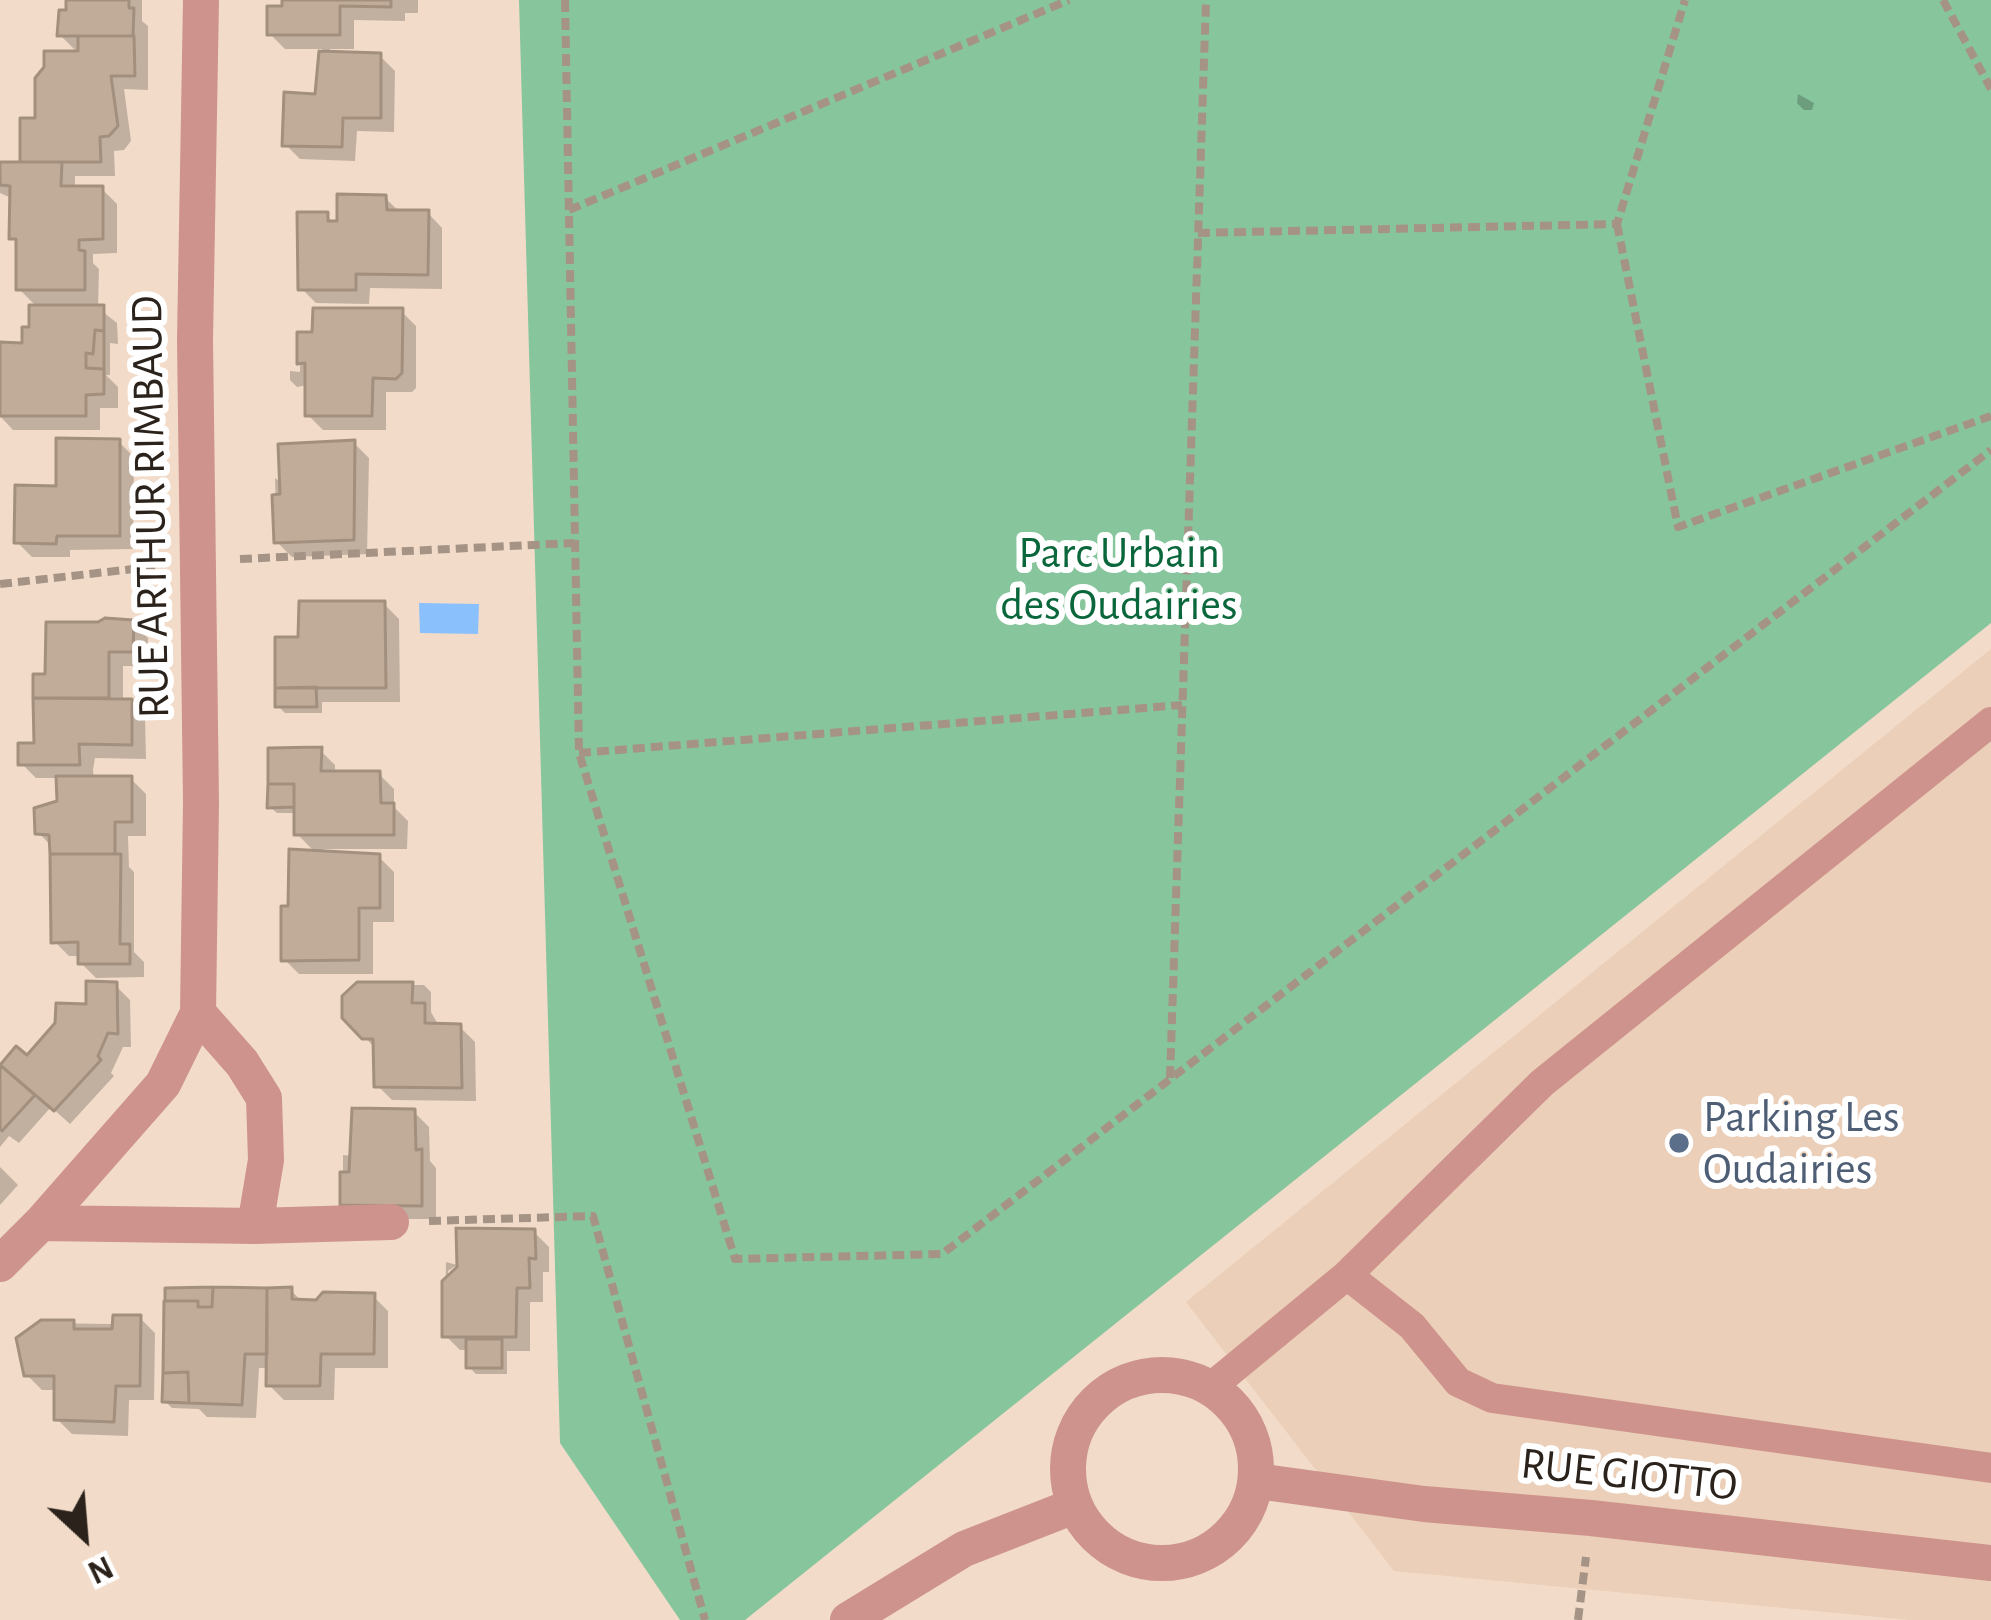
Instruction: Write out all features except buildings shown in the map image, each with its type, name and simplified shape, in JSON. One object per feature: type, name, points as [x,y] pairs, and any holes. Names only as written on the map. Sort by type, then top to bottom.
[{"type":"street","name":"RUE ARTHUR RIMBAUD","points":[[0,1264],[164,1084],[198,1012],[201,802],[194,340],[201,0]]},
{"type":"street","points":[[198,1012],[264,1098],[266,1160],[255,1226]]},
{"type":"street","points":[[41,1223],[255,1226],[391,1222]]},
{"type":"street","points":[[1168,1373],[1211,1387],[1238,1411],[1255,1445],[1257,1480],[1249,1508],[1229,1537],[1193,1559],[1155,1564],[1118,1553],[1095,1537],[1074,1506],[1067,1473],[1072,1439],[1087,1410],[1126,1381],[1168,1373]]},
{"type":"street","name":"RUE GIOTTO","points":[[1257,1480],[1424,1504],[1991,1563]]},
{"type":"street","points":[[848,1620],[964,1549],[1074,1506]]},
{"type":"lane","points":[[1211,1387],[1347,1275],[1542,1083],[1991,722]]},
{"type":"lane","points":[[1347,1275],[1412,1326],[1458,1382],[1492,1398],[1991,1468]]},
{"type":"path","points":[[565,0],[579,753],[735,1259],[942,1254],[1991,450]]},
{"type":"path","points":[[568,210],[1069,0]]},
{"type":"path","points":[[1170,1079],[1206,0]]},
{"type":"path","points":[[1684,0],[1617,224],[1678,527],[1991,416]]},
{"type":"path","points":[[1943,0],[1991,89]]},
{"type":"path","points":[[1198,233],[1617,224]]},
{"type":"path","points":[[0,584],[199,562],[574,543]]},
{"type":"path","points":[[579,753],[1182,705]]},
{"type":"path","points":[[391,1222],[593,1216],[705,1620]]},
{"type":"shaded area","name":"Parking Les Oudairies","points":[[1991,649],[1991,1620],[1910,1620],[1394,1571],[1186,1302]]},
{"type":"green space","name":"Parc Urbain des Oudairies","points":[[519,0],[1991,0],[1991,623],[745,1620],[680,1620],[560,1443]]},
{"type":"water","points":[[419,603],[479,604],[478,634],[420,633]]},
{"type":"place","name":"Parking Les Oudairies","points":[[1679,1143]]}]
